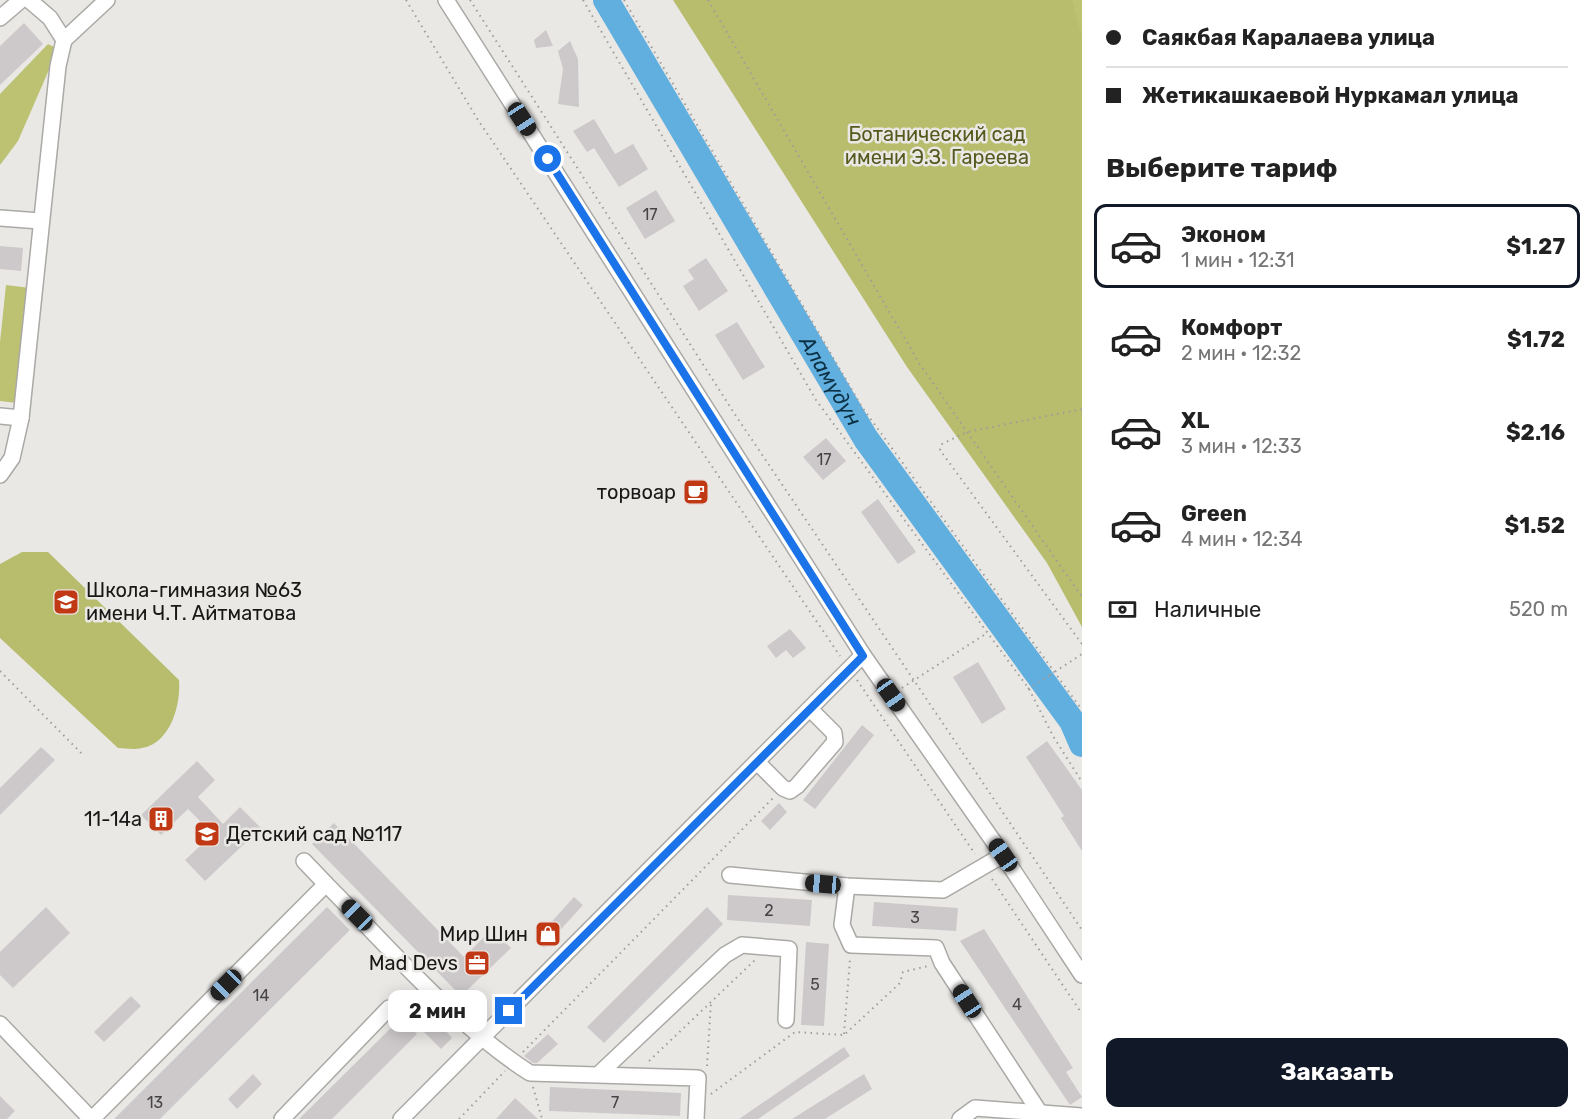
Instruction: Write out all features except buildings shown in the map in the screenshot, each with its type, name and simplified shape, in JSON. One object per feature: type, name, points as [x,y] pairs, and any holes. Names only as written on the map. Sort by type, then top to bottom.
[{"type":"street","points":[[0,18],[21,0]]},
{"type":"street","points":[[29,0],[50,18],[64,40]]},
{"type":"street","points":[[0,475],[12,458],[21,418],[40,220],[58,66],[64,40],[107,0]]},
{"type":"street","points":[[446,0],[863,656],[1003,855],[1082,975]]},
{"type":"street","points":[[0,218],[40,220]]},
{"type":"street","points":[[0,416],[21,418]]},
{"type":"street","points":[[401,1119],[863,656]]},
{"type":"street","points":[[757,762],[783,788],[790,791],[797,786],[835,742],[834,733],[810,709]]},
{"type":"street","points":[[730,875],[847,886],[943,890],[1003,855]]},
{"type":"street","points":[[304,861],[481,1038],[530,1073],[600,1073],[698,1078],[696,1112]]},
{"type":"street","points":[[0,1024],[92,1119],[326,884]]},
{"type":"street","points":[[847,886],[842,924],[851,945],[936,948],[942,963],[1041,1113]]},
{"type":"street","points":[[600,1073],[725,955],[742,945],[789,949],[786,1020]]},
{"type":"street","points":[[282,1119],[389,1008]]},
{"type":"street","points":[[960,1119],[975,1108],[1082,1116]]},
{"type":"path","points":[[406,0],[478,120],[1082,1014]]},
{"type":"path","points":[[470,0],[736,416],[1082,930]]},
{"type":"path","points":[[583,0],[816,400],[1028,689],[1053,736],[1082,782]]},
{"type":"path","points":[[624,0],[862,407],[1082,710]]},
{"type":"path","points":[[708,0],[919,363],[1082,597]]},
{"type":"path","points":[[1082,409],[967,432],[942,444],[940,450],[1082,644]]},
{"type":"path","points":[[874,705],[987,633]]},
{"type":"path","points":[[1028,689],[1082,654]]},
{"type":"path","points":[[0,671],[84,756]]},
{"type":"path","points":[[459,1119],[783,788]]},
{"type":"path","points":[[844,1035],[851,945]]},
{"type":"path","points":[[635,1075],[768,947]]},
{"type":"path","points":[[696,1112],[795,1032],[844,1035],[900,983],[903,972],[942,963]]},
{"type":"path","points":[[698,1078],[706,1078],[711,1002]]},
{"type":"path","points":[[530,1073],[542,1119]]},
{"type":"green space","name":"Ботанический сад имени Э.З. Гареева","points":[[673,0],[1082,0],[1082,627],[1047,563],[907,367]]},
{"type":"green space","points":[[1072,0],[1082,0],[1082,37]]},
{"type":"green space","points":[[48,44],[58,49],[18,141],[0,165],[0,94]]},
{"type":"green space","points":[[6,285],[30,288],[17,403],[0,401],[0,342]]},
{"type":"green space","points":[[22,552],[48,552],[179,680],[178,700],[172,721],[167,731],[152,745],[139,749],[118,748],[0,638],[0,564]]},
{"type":"waterway","name":"Аламүдүн","points":[[606,0],[866,439],[1072,721],[1082,744]]},
{"type":"place","name":"торвоар","points":[[696,492]]},
{"type":"place","name":"Школа-гимназия №63 имени Ч.Т. Айтматова","points":[[66,602]]},
{"type":"place","name":"11-14а","points":[[161,819]]},
{"type":"place","name":"Детский сад №117","points":[[207,834]]},
{"type":"place","name":"Мир Шин","points":[[548,934]]},
{"type":"place","name":"Mad Devs","points":[[477,963]]},
{"type":"route","points":[[509,1011],[863,656],[548,159]]}]
